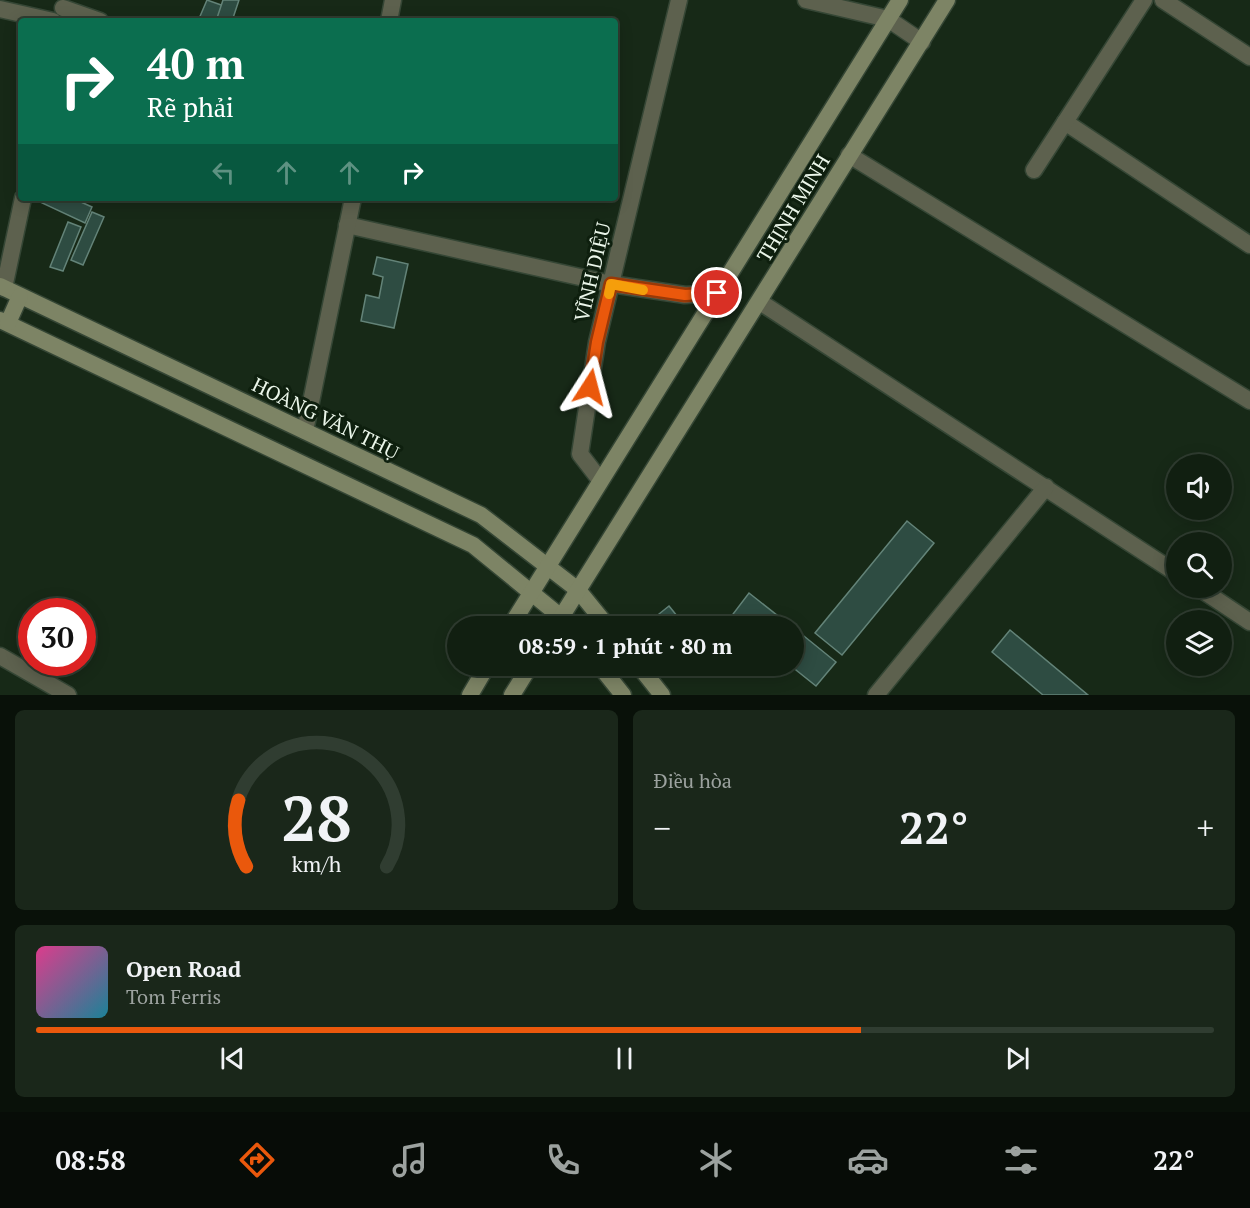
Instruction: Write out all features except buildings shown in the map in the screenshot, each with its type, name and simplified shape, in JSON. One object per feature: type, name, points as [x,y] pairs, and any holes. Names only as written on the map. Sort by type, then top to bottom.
[{"type":"main road","name":"THỊNH MINH","points":[[517,616],[900,0]]},
{"type":"main road","name":"THỊNH MINH","points":[[566,616],[578,590],[947,0]]},
{"type":"main road","name":"HOÀNG VĂN THỤ","points":[[2,287],[481,515],[578,590],[599,616]]},
{"type":"main road","points":[[20,296],[4,322],[473,545],[531,592],[554,616]]},
{"type":"main road","points":[[470,695],[481,676]]},
{"type":"main road","points":[[512,695],[524,676]]},
{"type":"main road","points":[[608,676],[623,695]]},
{"type":"main road","points":[[647,676],[662,695]]},
{"type":"street","points":[[390,18],[393,0]]},
{"type":"street","name":"VĨNH DIỆU","points":[[600,480],[580,454],[597,342],[679,0]]},
{"type":"street","points":[[806,0],[888,19],[922,42]]},
{"type":"street","points":[[1034,170],[1144,0]]},
{"type":"street","points":[[1163,0],[1250,57]]},
{"type":"street","points":[[0,9],[60,13],[85,18]]},
{"type":"street","points":[[1065,122],[1250,245]]},
{"type":"street","points":[[849,155],[1250,401]]},
{"type":"street","points":[[2,287],[22,201]]},
{"type":"street","points":[[305,431],[351,201]]},
{"type":"street","points":[[347,225],[611,284],[685,295],[717,293]]},
{"type":"street","points":[[760,302],[1166,566]]},
{"type":"street","points":[[876,695],[1046,487]]},
{"type":"street","points":[[1214,598],[1250,622]]},
{"type":"street","points":[[0,656],[68,695]]},
{"type":"slow traffic","points":[[609,294],[611,284],[643,290]]},
{"type":"route","points":[[590,387],[597,342],[611,284],[685,295],[717,293]]}]
